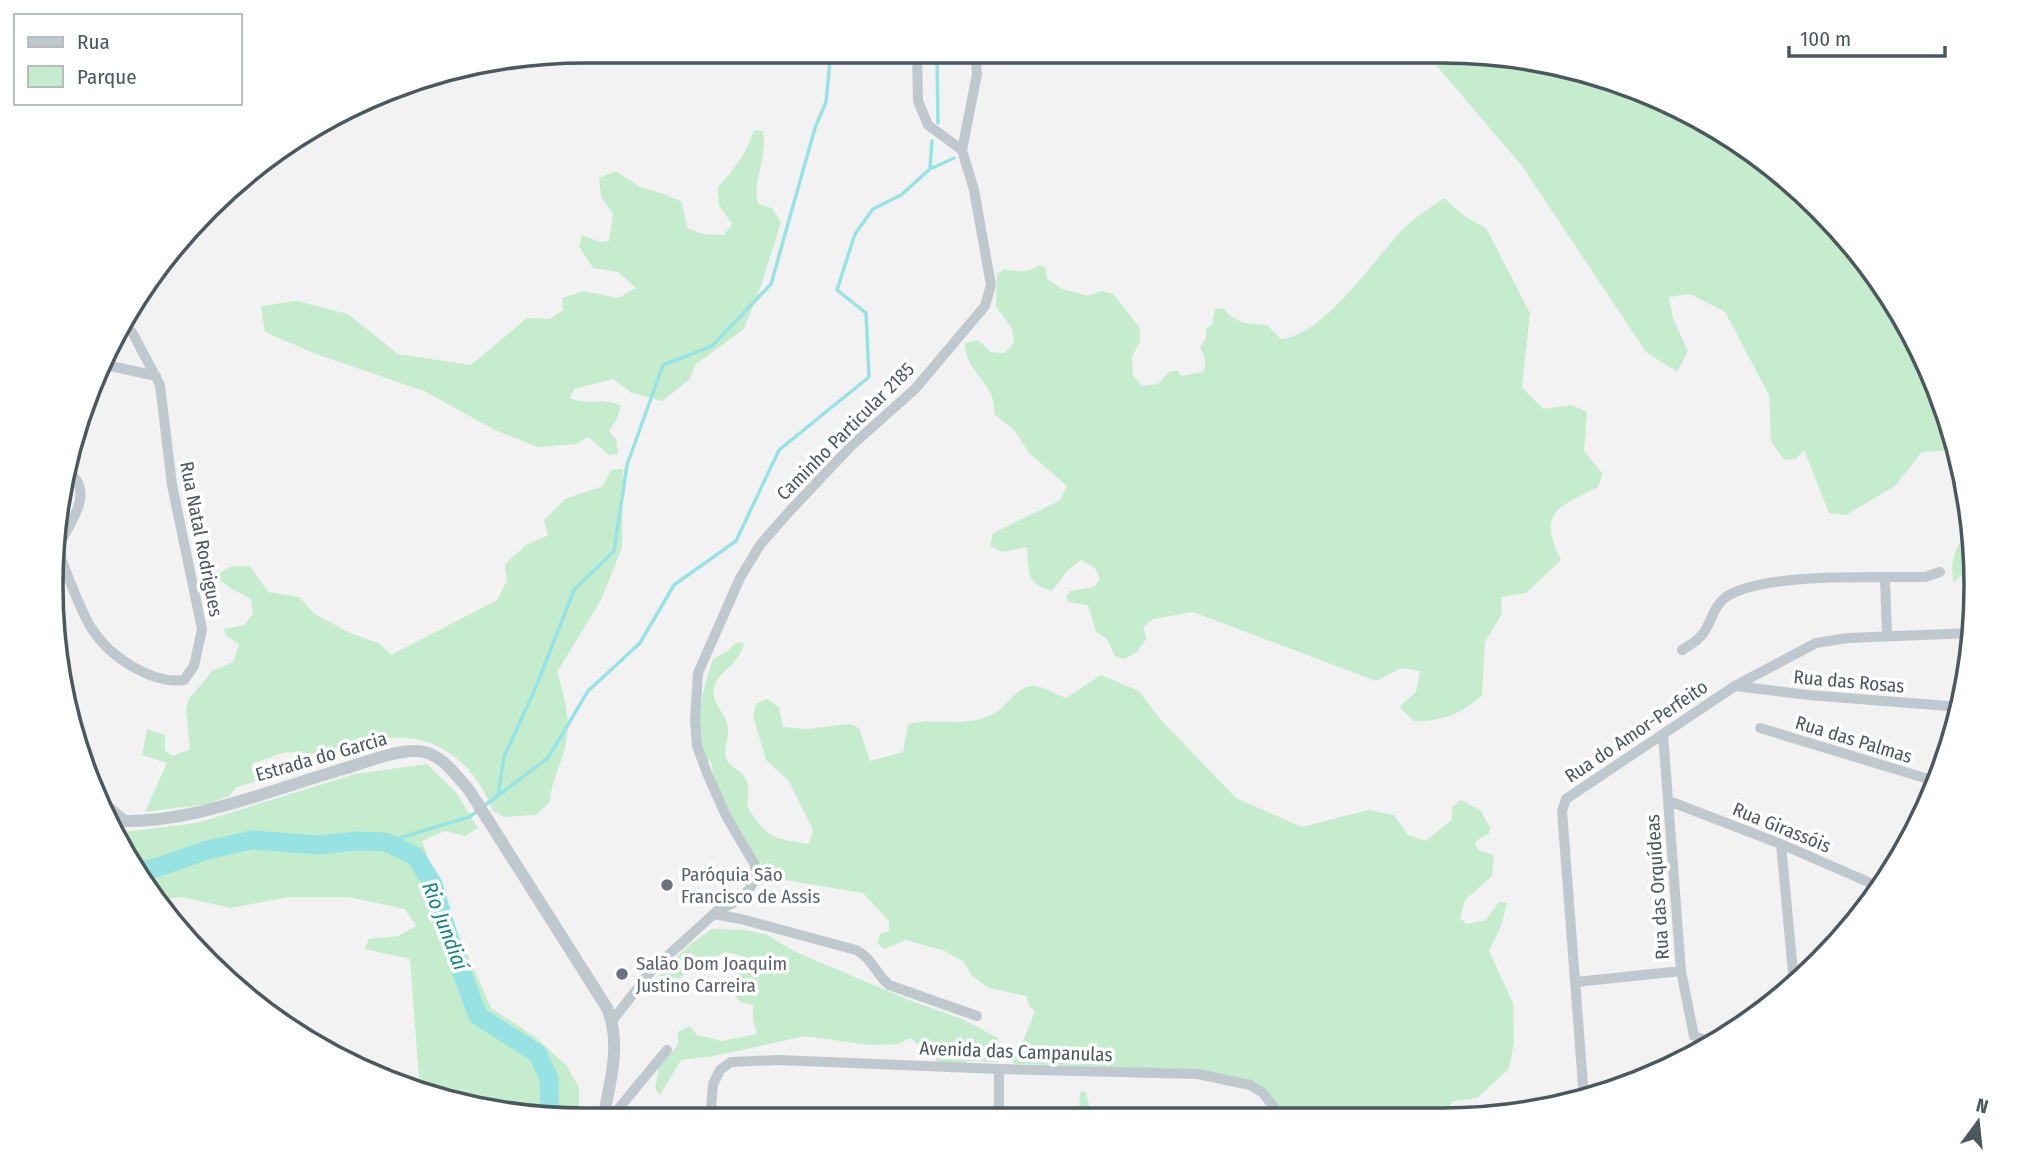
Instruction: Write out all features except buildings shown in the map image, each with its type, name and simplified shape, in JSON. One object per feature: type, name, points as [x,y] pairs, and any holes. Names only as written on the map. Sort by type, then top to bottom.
[{"type":"street","points":[[917,63],[918,101],[928,125],[962,150]]},
{"type":"street","name":"Caminho Particular 2185","points":[[714,914],[748,891],[754,881],[755,865],[726,817],[697,746],[695,721],[698,673],[740,578],[760,545],[851,446],[915,389],[985,306],[991,285],[974,190],[962,150],[977,74],[976,63]]},
{"type":"street","points":[[130,330],[156,376]]},
{"type":"street","points":[[112,366],[156,376]]},
{"type":"street","name":"Rua Natal Rodrigues","points":[[64,565],[93,631],[121,660],[147,674],[171,682],[184,680],[194,666],[202,629],[179,523],[160,385],[156,376]]},
{"type":"street","points":[[66,532],[80,506],[80,488],[75,476]]},
{"type":"street","points":[[1682,650],[1706,630],[1715,608],[1721,602],[1751,586],[1799,580],[1925,577],[1940,572]]},
{"type":"street","points":[[1885,578],[1887,636]]},
{"type":"street","name":"Rua do Amor-Perfeito","points":[[1583,1088],[1562,811],[1566,799],[1735,685],[1816,643],[1887,636],[1962,633]]},
{"type":"street","name":"Rua das Rosas","points":[[1735,685],[1808,695],[1950,706]]},
{"type":"street","name":"Rua das Palmas","points":[[1760,728],[1926,778]]},
{"type":"street","name":"Rua das Orquídeas","points":[[1663,734],[1681,971],[1694,1036],[1701,1039]]},
{"type":"street","name":"Estrada do Garcia","points":[[119,822],[203,812],[378,758],[417,750],[442,759],[469,790],[607,1008],[612,1021]]},
{"type":"street","name":"Rua Girassóis","points":[[1669,801],[1781,844],[1871,883]]},
{"type":"street","points":[[115,812],[127,822]]},
{"type":"street","points":[[1781,844],[1793,972]]},
{"type":"street","points":[[605,1108],[615,1057],[612,1021],[651,971],[714,914],[861,953],[889,985],[977,1016]]},
{"type":"street","points":[[1576,982],[1681,971]]},
{"type":"street","points":[[619,1108],[667,1050]]},
{"type":"street","name":"Avenida das Campanulas","points":[[711,1108],[713,1084],[720,1070],[731,1062],[778,1060],[1208,1076],[1250,1086],[1263,1093],[1275,1108]]},
{"type":"street","points":[[999,1069],[999,1108]]},
{"type":"green space","points":[[1434,63],[1510,67],[1577,81],[1609,91],[1673,117],[1732,151],[1760,171],[1811,216],[1856,267],[1876,295],[1910,354],[1946,451],[1922,452],[1895,486],[1846,515],[1829,513],[1804,450],[1796,459],[1784,460],[1771,441],[1769,395],[1725,312],[1690,294],[1669,297],[1673,318],[1688,351],[1677,372],[1646,352],[1522,166]]},
{"type":"green space","points":[[754,130],[763,131],[764,141],[757,186],[758,204],[772,208],[781,222],[744,329],[696,364],[689,380],[662,401],[632,393],[613,379],[574,389],[570,398],[621,406],[609,431],[616,439],[618,454],[609,455],[588,437],[576,444],[538,447],[495,430],[424,391],[316,354],[265,332],[261,306],[297,301],[348,314],[398,354],[471,365],[527,318],[550,319],[563,310],[562,298],[583,291],[618,298],[636,288],[618,272],[593,268],[579,246],[582,235],[600,242],[609,241],[613,214],[601,197],[599,178],[616,171],[640,187],[682,202],[687,228],[703,234],[724,235],[732,224],[719,205],[718,187],[748,146]]},
{"type":"green space","points":[[1444,198],[1464,216],[1486,228],[1530,313],[1522,387],[1543,409],[1572,405],[1587,412],[1584,451],[1603,474],[1598,487],[1562,506],[1551,521],[1554,544],[1561,560],[1526,593],[1501,597],[1502,614],[1485,642],[1482,696],[1451,716],[1414,721],[1399,707],[1416,692],[1420,671],[1401,668],[1376,681],[1193,612],[1153,619],[1143,627],[1147,638],[1137,652],[1124,659],[1115,656],[1107,639],[1096,632],[1088,605],[1069,602],[1066,597],[1070,591],[1094,587],[1100,579],[1095,568],[1081,560],[1068,570],[1052,591],[1037,585],[1030,575],[1027,547],[1002,552],[990,546],[993,533],[1059,501],[1067,486],[1029,453],[1015,431],[994,414],[989,390],[968,358],[965,343],[978,340],[991,352],[1004,353],[1014,343],[1012,328],[996,307],[997,274],[1005,269],[1023,271],[1040,265],[1046,268],[1047,279],[1062,289],[1088,296],[1101,291],[1113,294],[1140,328],[1140,341],[1132,357],[1133,376],[1142,386],[1158,384],[1170,371],[1178,371],[1181,376],[1202,372],[1205,358],[1200,347],[1206,338],[1206,329],[1212,324],[1215,309],[1223,308],[1243,322],[1267,325],[1281,339],[1314,325],[1346,295],[1406,226]]},
{"type":"green space","points":[[623,469],[622,548],[601,600],[557,672],[567,716],[566,743],[550,802],[536,815],[505,817],[493,811],[473,775],[453,756],[429,743],[399,738],[370,738],[340,756],[302,752],[280,754],[253,763],[252,770],[260,776],[254,782],[237,787],[229,796],[207,804],[145,812],[167,763],[142,755],[147,729],[165,735],[165,751],[173,756],[190,749],[186,710],[189,699],[212,671],[233,662],[239,644],[226,636],[224,629],[244,625],[253,614],[251,599],[218,579],[218,574],[232,566],[250,566],[268,592],[299,597],[315,614],[348,632],[380,644],[391,655],[497,600],[507,581],[505,564],[526,545],[548,535],[544,520],[565,499],[603,486],[611,470]]},
{"type":"green space","points":[[1962,540],[1964,573],[1954,582],[1953,560]]},
{"type":"green space","points":[[737,642],[744,643],[738,657],[720,676],[714,688],[716,702],[728,727],[725,756],[746,779],[749,791],[747,806],[754,817],[766,831],[786,840],[809,844],[813,830],[789,781],[766,760],[753,716],[756,704],[767,699],[779,707],[783,727],[807,729],[850,724],[859,728],[870,761],[903,752],[908,724],[963,722],[984,718],[1000,710],[1018,692],[1029,686],[1043,688],[1066,698],[1101,675],[1139,691],[1160,719],[1236,798],[1302,827],[1368,810],[1394,815],[1408,835],[1425,841],[1452,820],[1452,807],[1461,800],[1480,810],[1490,827],[1489,834],[1477,840],[1475,845],[1479,850],[1494,855],[1492,876],[1465,900],[1460,918],[1467,924],[1486,920],[1499,902],[1507,903],[1501,926],[1489,951],[1513,1003],[1514,1043],[1509,1069],[1477,1098],[1453,1101],[1449,1108],[1279,1108],[1265,1091],[1201,1070],[1014,1064],[1010,1057],[1024,1039],[1035,1011],[1029,1006],[1026,996],[989,988],[971,975],[964,962],[945,951],[906,940],[884,949],[877,943],[880,934],[889,931],[889,921],[863,893],[761,876],[750,847],[719,792],[711,761],[706,761],[702,748],[700,722],[705,684],[713,659]]},
{"type":"green space","points":[[427,764],[456,792],[478,828],[465,836],[444,831],[422,841],[445,904],[491,1008],[534,1036],[567,1066],[579,1088],[579,1108],[517,1104],[450,1090],[419,1080],[410,959],[365,949],[369,939],[398,936],[416,926],[405,909],[348,897],[289,897],[230,908],[183,897],[167,899],[125,832],[197,823],[355,774]]},
{"type":"green space","points":[[712,929],[747,930],[767,935],[796,952],[909,1000],[962,1019],[998,1038],[1004,1057],[997,1062],[968,1061],[952,1073],[910,1038],[899,1044],[869,1045],[805,1036],[714,1056],[681,1060],[660,1095],[655,1089],[659,1067],[678,1045],[678,1032],[690,1026],[697,1035],[721,1041],[757,1034],[753,1005],[740,1002],[735,995],[739,955],[725,952],[685,974],[660,992],[651,984],[689,945]]},
{"type":"green space","points":[[1080,1092],[1086,1093],[1090,1108],[1079,1108]]},
{"type":"waterway","points":[[498,795],[504,757],[536,687],[574,590],[614,551],[627,465],[663,365],[712,346],[771,284],[815,128],[826,102],[830,63]]},
{"type":"waterway","points":[[937,63],[938,123]]},
{"type":"waterway","points":[[930,169],[932,141]]},
{"type":"waterway","points":[[484,806],[548,758],[588,691],[640,643],[674,585],[736,541],[779,450],[869,377],[866,313],[837,290],[855,234],[873,209],[901,195],[930,169],[954,158]]},
{"type":"waterway","points":[[386,842],[469,817],[478,811]]},
{"type":"waterway","name":"Rio Jundiaí","points":[[147,869],[207,850],[252,840],[319,845],[356,841],[386,842],[415,856],[433,884],[449,938],[478,1016],[537,1053],[549,1078],[550,1107]]},
{"type":"place","name":"Paróquia São Francisco de Assis","points":[[667,885]]},
{"type":"place","name":"Salão Dom Joaquim Justino Carreira","points":[[622,974]]}]
